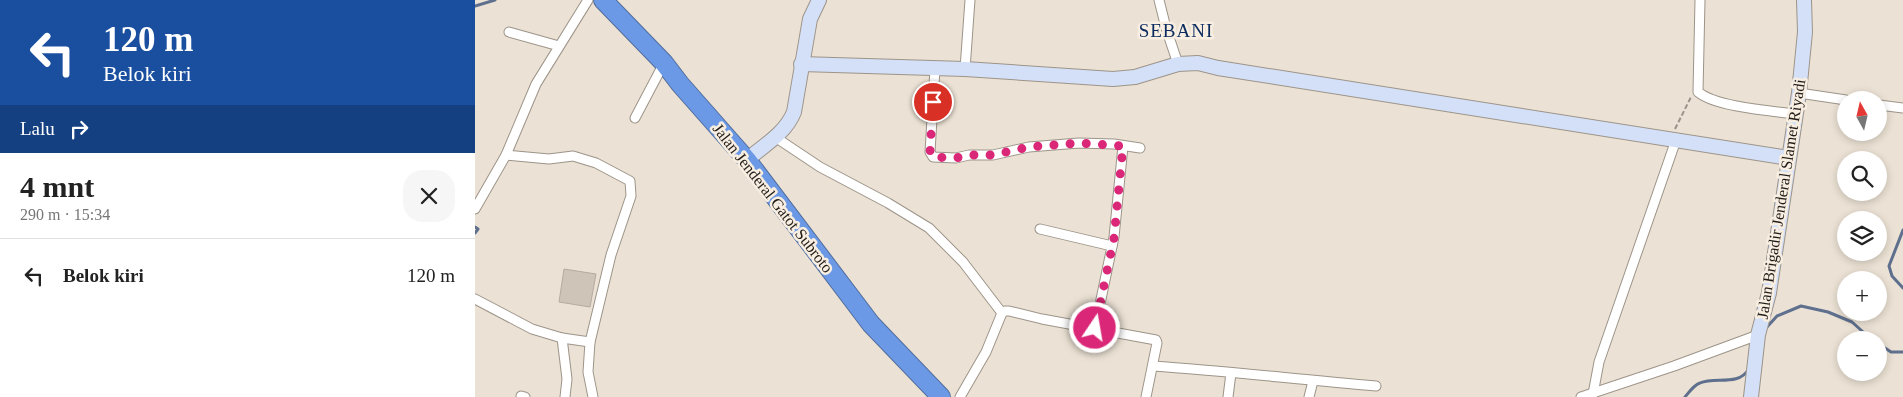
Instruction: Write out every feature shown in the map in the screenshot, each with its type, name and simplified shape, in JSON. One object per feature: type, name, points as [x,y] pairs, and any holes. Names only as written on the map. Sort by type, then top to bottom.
[{"type":"highway","name":"Jalan Jenderal Gatot Subroto","points":[[610,3],[747,160],[866,317],[941,397]]},
{"type":"street","points":[[475,209],[506,155],[537,84],[588,0]]},
{"type":"street","points":[[747,160],[786,127],[794,112],[810,19],[819,0]]},
{"type":"street","points":[[965,69],[970,0]]},
{"type":"street","points":[[1159,0],[1178,64]]},
{"type":"street","points":[[1701,0],[1698,92],[1714,100],[1746,108],[1795,114]]},
{"type":"street","name":"Jalan Brigadir Jenderal Slamet Riyadi","points":[[1751,397],[1758,335],[1769,293],[1799,93],[1805,32],[1804,0]]},
{"type":"street","points":[[509,32],[559,46]]},
{"type":"street","points":[[635,118],[664,63]]},
{"type":"street","points":[[801,64],[965,69],[1113,78],[1135,77],[1178,64],[1198,63],[1393,97],[1789,158]]},
{"type":"street","points":[[935,69],[930,152],[933,157],[956,158],[969,155],[993,155],[1029,147],[1079,143],[1140,148]]},
{"type":"street","points":[[1799,93],[1837,99]]},
{"type":"street","points":[[1887,105],[1903,108]]},
{"type":"street","points":[[775,138],[819,167],[888,203],[929,228],[963,262],[1002,314]]},
{"type":"street","points":[[1593,394],[1595,379],[1605,344],[1673,139]]},
{"type":"street","points":[[1095,328],[1112,246],[1119,199],[1123,146]]},
{"type":"street","points":[[506,155],[549,159],[573,156],[596,164],[630,181],[631,196],[611,255],[590,342],[588,372],[593,397]]},
{"type":"street","points":[[1040,229],[1112,246]]},
{"type":"street","points":[[475,299],[532,330],[562,338],[590,342]]},
{"type":"street","points":[[960,397],[982,359],[1002,314],[1009,310],[1043,319],[1156,340],[1153,366],[1146,397]]},
{"type":"street","points":[[1581,397],[1758,335]]},
{"type":"street","points":[[562,338],[567,379],[565,397]]},
{"type":"street","points":[[1153,366],[1376,386]]},
{"type":"street","points":[[1228,397],[1231,373]]},
{"type":"street","points":[[1309,397],[1313,381]]},
{"type":"path","points":[[1673,139],[1697,84]]},
{"type":"building","points":[[564,269],[596,274],[590,307],[559,302]]},
{"type":"waterway","points":[[475,6],[495,0]]},
{"type":"waterway","points":[[475,227],[478,229],[475,233]]},
{"type":"waterway","points":[[1903,230],[1889,266],[1892,276],[1903,288]]},
{"type":"waterway","points":[[1767,327],[1777,316],[1801,306],[1828,312],[1852,322],[1862,331]]},
{"type":"waterway","points":[[1887,349],[1891,352],[1903,352]]},
{"type":"waterway","points":[[1685,397],[1700,383],[1739,378],[1749,369]]},
{"type":"district","name":"SEBANI","points":[[1176,30]]},
{"type":"route","points":[[933,102],[930,152],[933,157],[956,158],[969,155],[993,155],[1029,147],[1079,143],[1123,146],[1114,238],[1095,328]]}]
